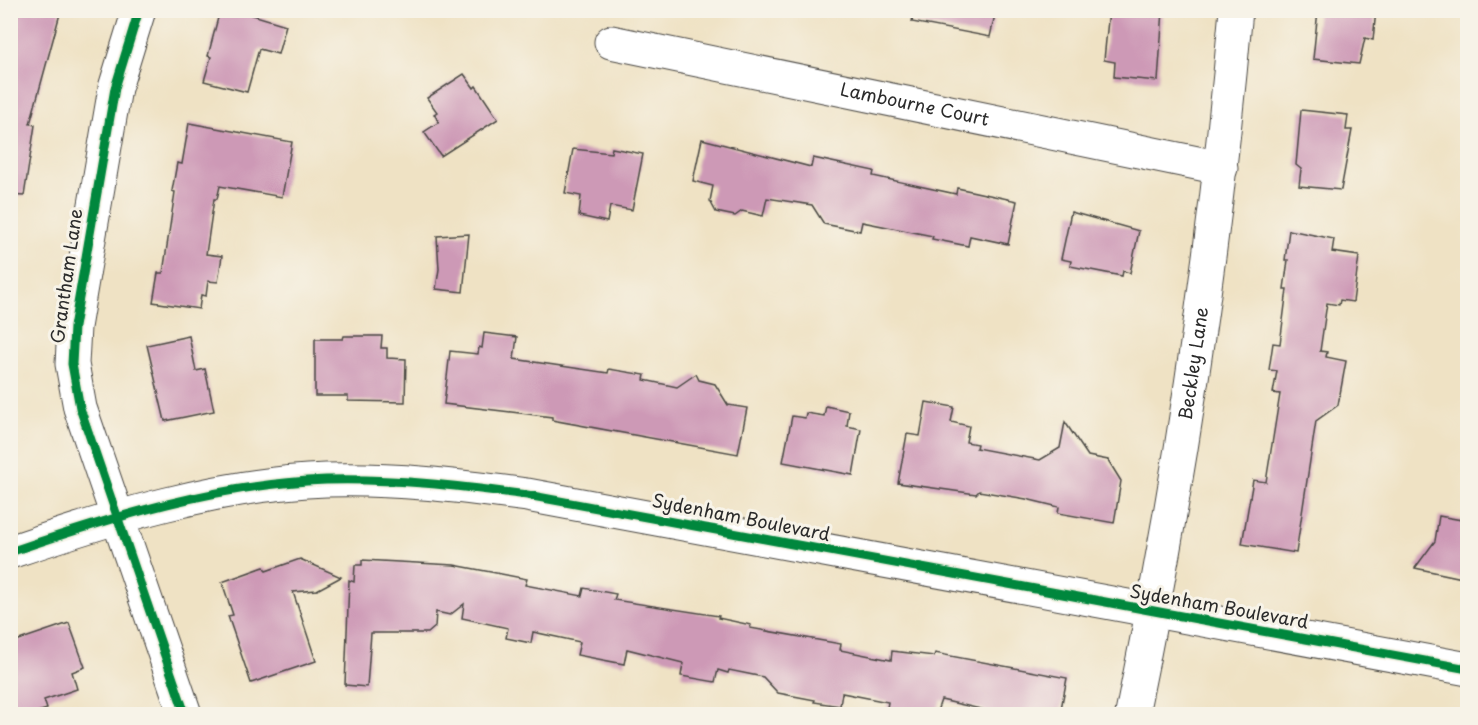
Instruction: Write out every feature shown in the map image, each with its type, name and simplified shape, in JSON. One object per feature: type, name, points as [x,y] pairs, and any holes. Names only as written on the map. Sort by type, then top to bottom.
[{"type":"street","name":"Grantham Lane","points":[[139,10],[110,111],[74,327],[72,364],[80,408],[184,714]]},
{"type":"street","name":"Beckley Lane","points":[[1132,714],[1153,612],[1195,360],[1221,168],[1236,10]]},
{"type":"street","name":"Lambourne Court","points":[[611,42],[1221,168]]},
{"type":"street","name":"Sydenham Boulevard","points":[[10,552],[117,518],[188,499],[261,486],[324,480],[429,482],[526,495],[1467,669]]},
{"type":"building","points":[[10,10],[61,10],[30,124],[35,125],[24,196],[10,195]]},
{"type":"building","points":[[220,10],[236,10],[286,25],[278,54],[259,49],[247,92],[204,81]]},
{"type":"building","points":[[914,10],[996,10],[990,37],[912,22]]},
{"type":"building","points":[[1109,10],[1163,10],[1158,81],[1114,77],[1115,62],[1104,60]]},
{"type":"building","points":[[1318,10],[1376,10],[1373,40],[1365,38],[1359,64],[1313,59]]},
{"type":"building","points":[[464,74],[474,88],[476,86],[498,119],[441,156],[424,132],[439,122],[434,114],[437,112],[427,98]]},
{"type":"building","points":[[1301,110],[1348,115],[1346,130],[1352,130],[1341,190],[1299,186],[1301,169],[1296,165]]},
{"type":"building","points":[[189,123],[292,142],[282,197],[220,186],[217,199],[214,199],[206,254],[222,256],[218,282],[208,281],[206,296],[201,295],[199,309],[153,302],[158,273],[163,273],[175,192],[172,191],[177,163],[182,164]]},
{"type":"building","points":[[702,139],[811,167],[813,158],[874,171],[873,176],[956,194],[957,188],[1017,201],[1008,244],[970,236],[968,246],[932,239],[933,236],[862,222],[860,231],[824,224],[812,205],[767,198],[763,216],[742,211],[735,216],[716,212],[710,201],[713,186],[693,181]]},
{"type":"building","points":[[612,148],[643,154],[632,210],[610,206],[607,222],[579,216],[581,196],[565,193],[573,149],[611,153]]},
{"type":"building","points":[[1071,212],[1139,231],[1130,273],[1123,271],[1122,276],[1070,266],[1071,261],[1061,259]]},
{"type":"building","points":[[1289,230],[1334,239],[1332,252],[1359,256],[1353,302],[1340,300],[1339,305],[1327,303],[1320,351],[1327,352],[1326,357],[1346,361],[1338,405],[1316,421],[1296,553],[1242,544],[1253,480],[1266,482],[1280,394],[1273,393],[1277,371],[1269,370],[1273,343],[1280,344],[1287,289],[1284,289]]},
{"type":"building","points":[[469,234],[463,292],[436,289],[439,269],[437,236]]},
{"type":"building","points":[[484,333],[517,337],[514,359],[608,373],[609,369],[645,375],[644,380],[677,387],[696,374],[699,380],[715,384],[728,405],[747,408],[738,454],[552,420],[552,417],[444,404],[450,351],[478,354],[479,347],[482,348]]},
{"type":"building","points":[[189,336],[196,371],[205,369],[214,411],[165,421],[147,345]]},
{"type":"building","points":[[344,336],[382,336],[381,348],[387,348],[387,358],[406,359],[405,402],[348,401],[348,396],[315,396],[315,339],[343,339]]},
{"type":"building","points":[[926,402],[954,407],[951,422],[969,426],[966,442],[977,444],[976,448],[1040,460],[1060,448],[1065,422],[1088,456],[1108,460],[1121,481],[1114,523],[1058,513],[1059,507],[1026,499],[979,491],[976,494],[898,483],[907,434],[920,436]]},
{"type":"building","points":[[826,406],[849,411],[847,426],[861,429],[853,475],[783,462],[792,416],[805,418],[806,413],[824,416]]},
{"type":"building","points":[[1439,516],[1467,521],[1467,579],[1415,568],[1435,541]]},
{"type":"building","points":[[300,559],[341,577],[317,590],[293,592],[316,661],[251,683],[228,616],[233,615],[222,582],[264,567],[266,571]]},
{"type":"building","points":[[362,560],[454,565],[527,579],[525,585],[582,596],[584,588],[616,594],[614,600],[719,616],[718,618],[751,625],[750,628],[841,644],[840,650],[891,660],[892,651],[934,656],[935,653],[1067,678],[1060,714],[984,714],[985,710],[941,700],[936,714],[886,714],[888,702],[842,693],[840,706],[814,702],[815,700],[778,693],[763,677],[729,670],[728,673],[718,670],[715,682],[681,676],[683,663],[627,649],[624,664],[577,655],[580,642],[533,632],[531,643],[506,638],[508,628],[462,618],[464,604],[450,615],[436,612],[435,627],[428,633],[371,633],[367,687],[345,685],[349,580],[354,582],[355,565],[362,565]]},
{"type":"building","points":[[69,623],[85,667],[72,672],[77,689],[44,700],[47,709],[31,714],[22,714],[10,708],[10,643]]},
{"type":"cycle path","points":[[139,10],[115,88],[74,327],[72,364],[80,408],[185,714]]},
{"type":"cycle path","points":[[10,552],[166,504],[245,488],[326,480],[427,483],[527,495],[1468,669]]}]
